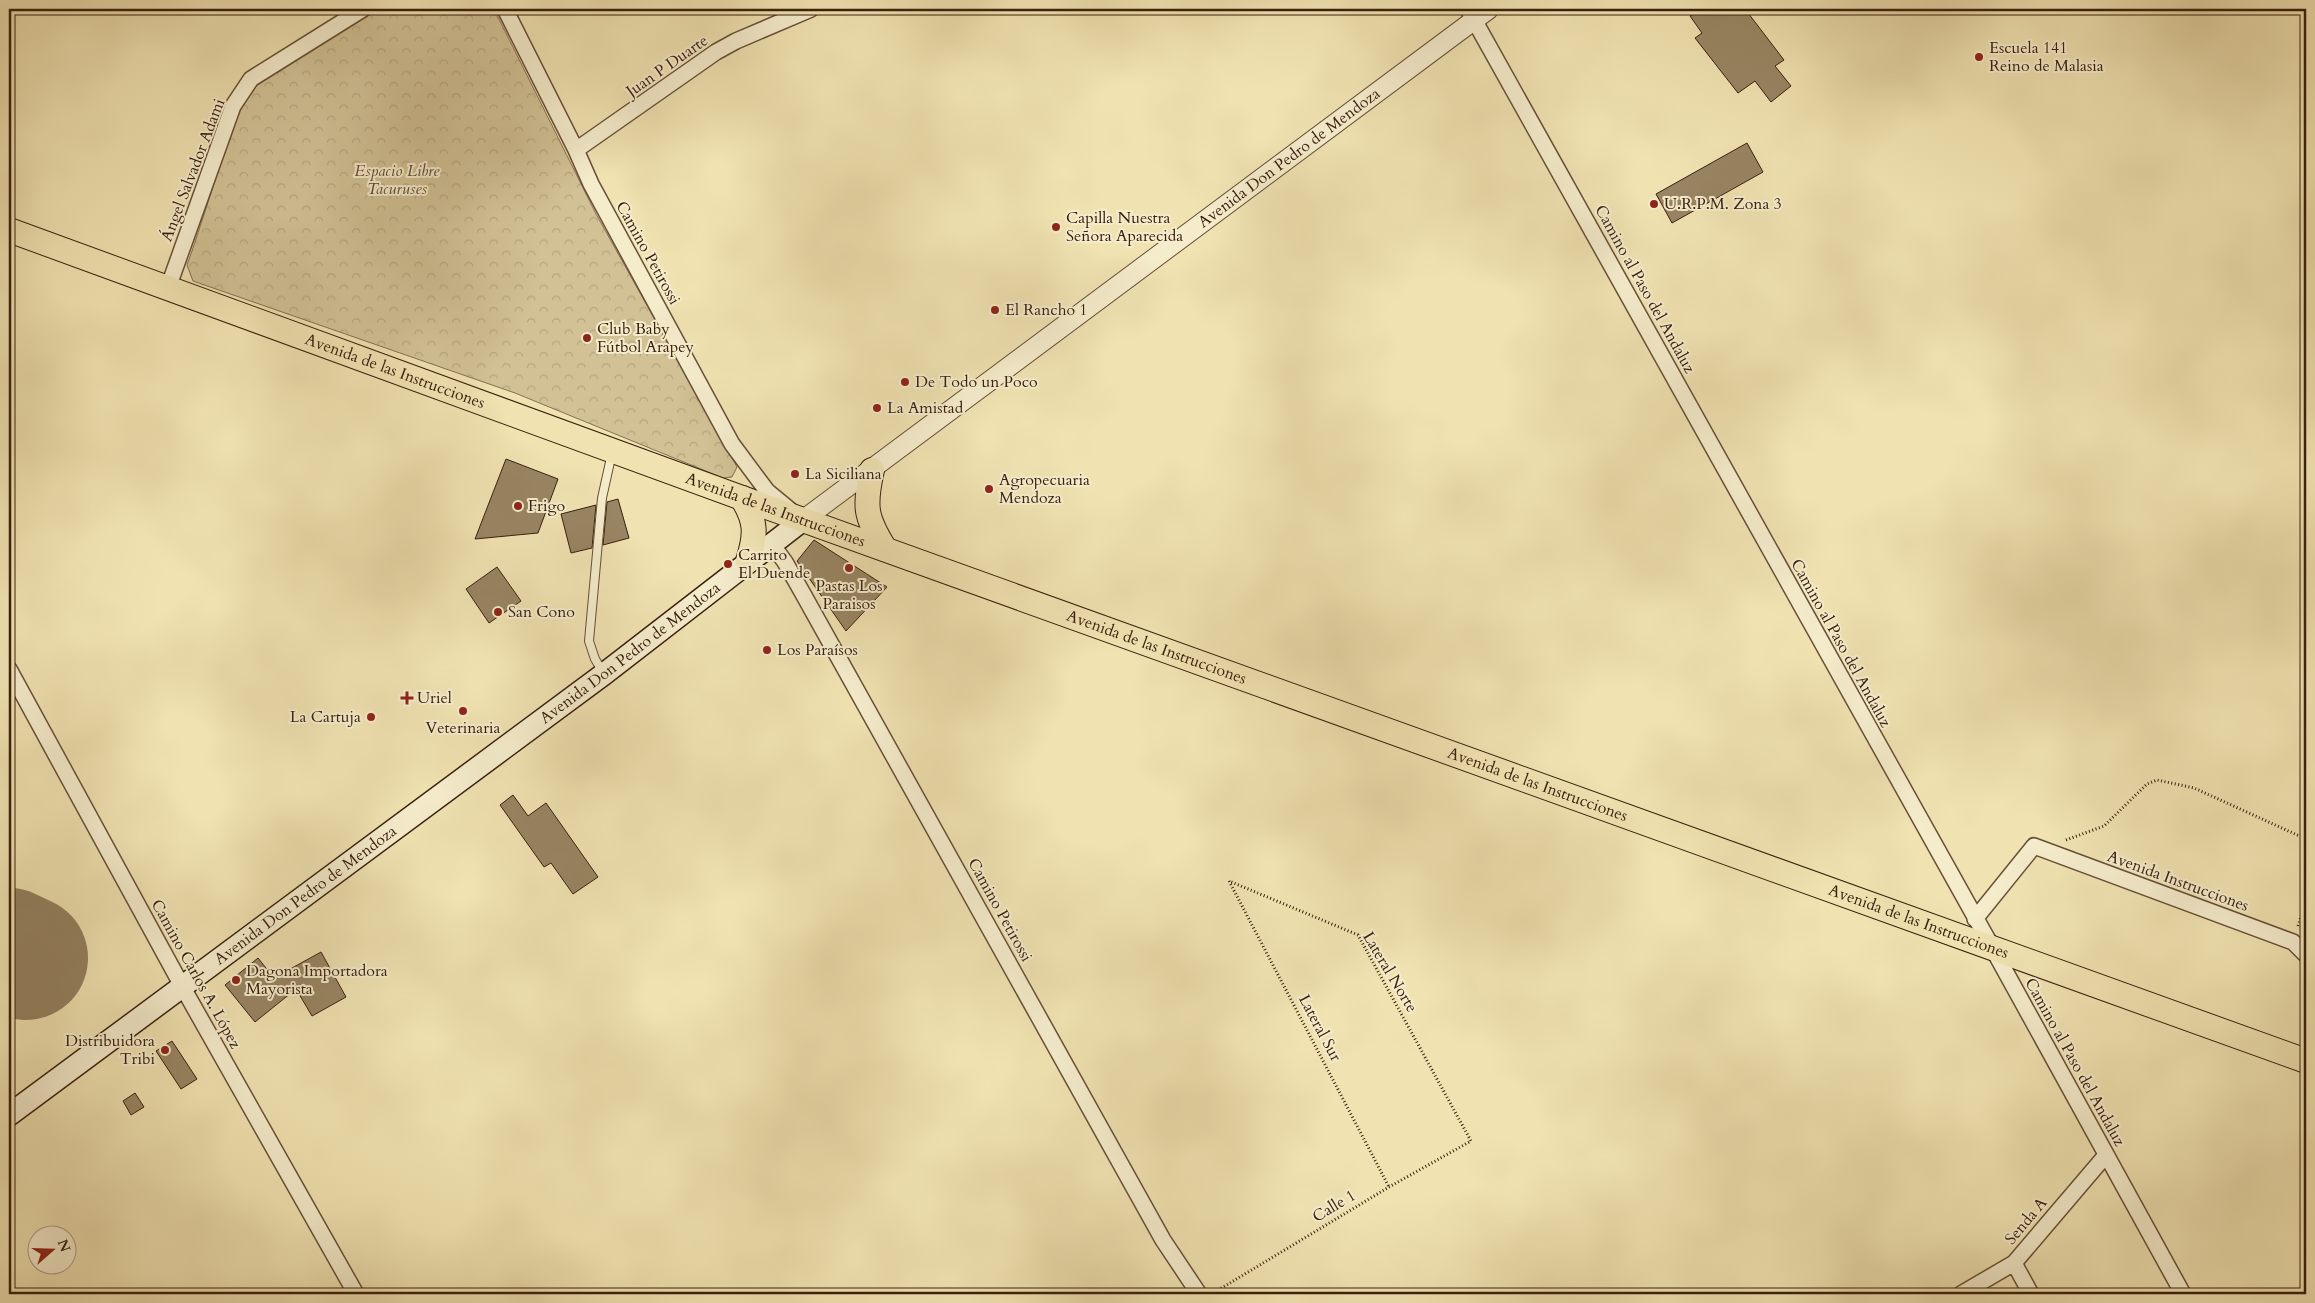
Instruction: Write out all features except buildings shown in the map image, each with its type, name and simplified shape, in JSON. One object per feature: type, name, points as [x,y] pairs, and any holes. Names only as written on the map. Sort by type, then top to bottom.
[{"type":"main road","name":"Avenida de las Instrucciones","points":[[9,230],[742,498],[1993,949],[2305,1056]]},
{"type":"main road","points":[[872,470],[866,508],[871,527],[885,549]]},
{"type":"main road","points":[[742,498],[750,510],[754,524],[754,540],[748,561]]},
{"type":"main road","name":"Avenida Don Pedro de Mendoza","points":[[9,1115],[604,674],[803,520]]},
{"type":"street","name":"Ángel Salvador Adami","points":[[168,288],[233,106],[251,79],[363,9]]},
{"type":"street","name":"Camino Petirossi","points":[[505,9],[576,150],[591,184],[732,444],[767,491],[803,520]]},
{"type":"street","name":"Juan P Duarte","points":[[576,150],[716,52],[752,34],[811,9]]},
{"type":"street","name":"Avenida Don Pedro de Mendoza","points":[[803,520],[872,470],[1477,12]]},
{"type":"street","name":"Camino al Paso del Andaluz","points":[[1477,12],[1974,919],[1993,949],[2183,1294]]},
{"type":"street","name":"Camino Petirossi","points":[[771,543],[794,577],[1164,1240],[1199,1294]]},
{"type":"street","name":"Camino Carlos A. López","points":[[9,669],[182,986],[356,1294]]},
{"type":"street","points":[[1974,919],[2034,846]]},
{"type":"street","name":"Avenida Instrucciones","points":[[2034,846],[2292,942],[2306,955]]},
{"type":"street","name":"Senda A","points":[[1961,1294],[2014,1263],[2106,1155]]},
{"type":"street","points":[[2014,1263],[2031,1294]]},
{"type":"lane","points":[[604,674],[595,659],[589,641],[602,498],[613,451]]},
{"type":"path","points":[[2034,846],[2066,840],[2104,826],[2147,784],[2157,780],[2194,788],[2306,839]]},
{"type":"path","name":"Lateral Norte","points":[[1229,881],[1358,935],[1471,1141]]},
{"type":"path","name":"Lateral Sur","points":[[1229,881],[1389,1187]]},
{"type":"path","points":[[2292,942],[2306,901]]},
{"type":"path","name":"Calle 1","points":[[1212,1294],[1389,1187],[1471,1141]]},
{"type":"green space","name":"Espacio Libre Tacuruses","points":[[367,9],[494,9],[596,214],[737,467],[732,477],[723,478],[515,393],[193,281],[187,265],[235,120],[255,83]]},
{"type":"runway","points":[[9,950],[26,958]]},
{"type":"place","name":"Escuela 141 Reino de Malasia","points":[[1979,57]]},
{"type":"place","name":"U.R.P.M. Zona 3","points":[[1654,204]]},
{"type":"place","name":"Capilla Nuestra Señora Aparecida","points":[[1056,227]]},
{"type":"place","name":"El Rancho 1","points":[[995,310]]},
{"type":"place","name":"Club Baby Fútbol Arapey","points":[[587,338]]},
{"type":"place","name":"De Todo un Poco","points":[[905,382]]},
{"type":"place","name":"La Amistad","points":[[877,408]]},
{"type":"place","name":"La Siciliana","points":[[795,474]]},
{"type":"place","name":"Agropecuaria Mendoza","points":[[989,489]]},
{"type":"place","name":"Frigo","points":[[518,506]]},
{"type":"place","name":"Carrito El Duende","points":[[728,564]]},
{"type":"place","name":"Pastas Los Paraisos","points":[[849,568]]},
{"type":"place","name":"San Cono","points":[[498,612]]},
{"type":"place","name":"Los Paraísos","points":[[767,650]]},
{"type":"place","name":"Uriel","points":[[407,698]]},
{"type":"place","name":"Veterinaria","points":[[463,711]]},
{"type":"place","name":"La Cartuja","points":[[371,717]]},
{"type":"place","name":"Dagona Importadora Mayorista","points":[[236,980]]},
{"type":"place","name":"Distribuidora Tribi","points":[[165,1050]]}]
